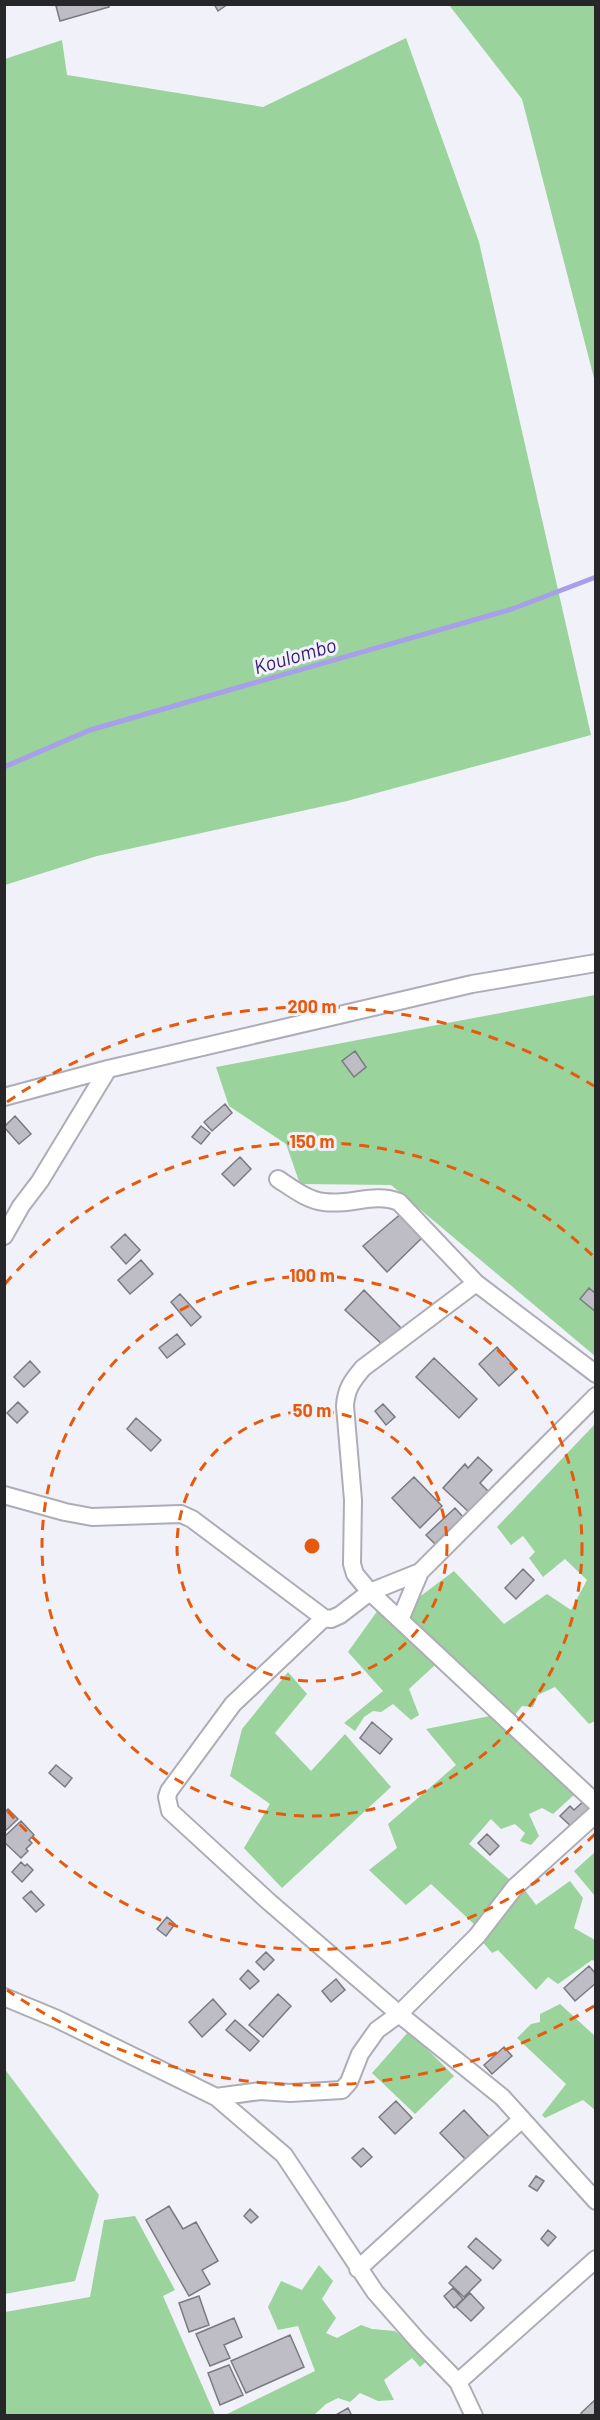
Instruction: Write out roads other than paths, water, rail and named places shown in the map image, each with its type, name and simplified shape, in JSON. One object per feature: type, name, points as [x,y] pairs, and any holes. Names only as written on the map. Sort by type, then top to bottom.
[{"type":"street","points":[[4,1097],[108,1069],[472,984],[596,963]]},
{"type":"street","points":[[4,1236],[108,1069]]},
{"type":"street","points":[[278,1179],[307,1197],[325,1203],[375,1198],[389,1198],[399,1202],[476,1282],[596,1374]]},
{"type":"street","points":[[476,1282],[363,1368],[346,1393],[345,1406],[353,1500],[352,1564],[355,1574],[370,1592],[596,1803]]},
{"type":"street","points":[[400,1620],[420,1572],[596,1396]]},
{"type":"street","points":[[4,1495],[92,1517],[181,1514],[192,1519],[324,1618],[331,1619],[340,1616],[370,1592],[420,1572]]},
{"type":"street","points":[[324,1618],[233,1704],[169,1791],[170,1811],[268,1901],[399,2014],[502,2097],[596,2201]]},
{"type":"street","points":[[216,2097],[260,2091],[290,2093],[342,2090],[349,2082],[360,2054],[377,2030],[399,2014],[477,1936],[515,1887],[596,1814]]},
{"type":"street","points":[[4,1997],[57,2019],[216,2097],[284,2155],[358,2269],[394,2316],[458,2382],[474,2415]]},
{"type":"street","points":[[358,2269],[522,2119]]},
{"type":"street","points":[[458,2382],[596,2259]]},
{"type":"waterway","name":"Koulombo","points":[[4,767],[90,730],[512,609],[596,577]]}]
